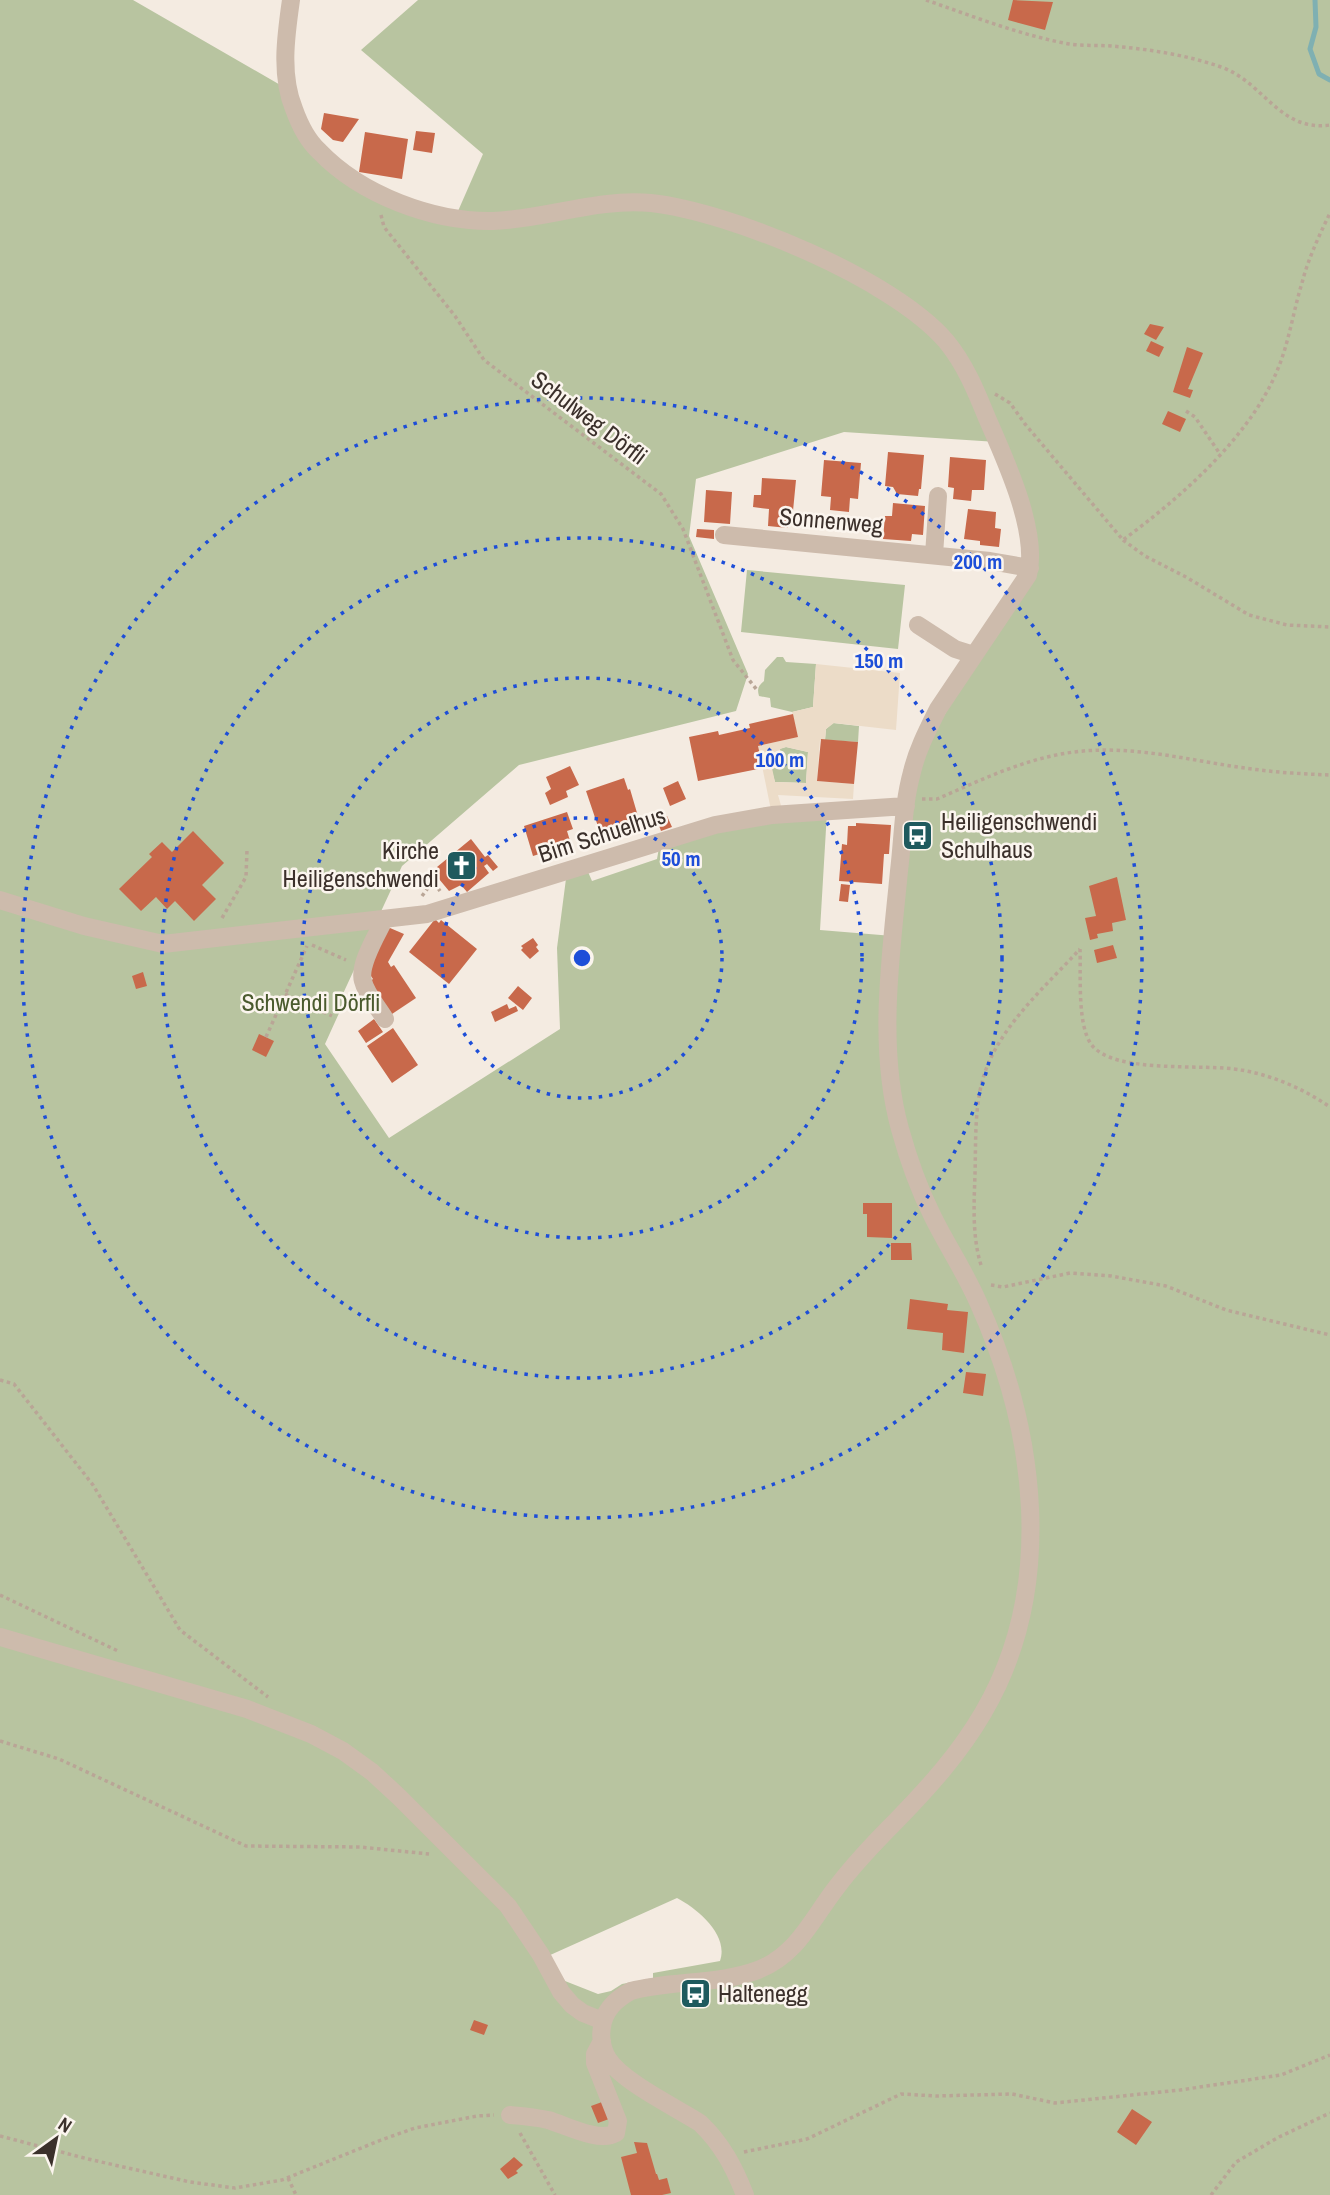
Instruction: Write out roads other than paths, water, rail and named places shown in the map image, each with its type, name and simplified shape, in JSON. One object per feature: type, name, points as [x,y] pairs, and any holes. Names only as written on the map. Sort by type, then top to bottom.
[{"type":"street","points":[[291,0],[286,67],[293,107],[317,150],[348,175],[373,189],[407,205],[430,212],[475,220],[518,219],[617,202],[673,206],[732,223],[797,247],[853,274],[912,310],[945,340],[970,378],[1021,506],[1032,553],[1024,585],[938,709],[926,732],[912,771],[906,801],[893,936],[888,1049],[892,1091],[900,1129],[921,1193],[977,1300],[1004,1367],[1018,1420],[1029,1492],[1032,1538],[1027,1590],[1008,1658],[971,1733],[935,1781],[851,1869],[806,1932],[786,1954],[757,1970],[631,1991],[611,2006],[603,2021],[603,2049],[616,2069],[700,2123],[728,2155],[745,2195]]},
{"type":"street","points":[[934,555],[938,496]]},
{"type":"street","name":"Sonnenweg","points":[[724,535],[1009,563],[1030,568]]},
{"type":"street","points":[[918,625],[955,649],[974,655]]},
{"type":"street","name":"Bim Schuelhus","points":[[0,900],[84,926],[153,943],[209,937],[312,935],[427,914],[715,825],[772,815],[906,801]]},
{"type":"street","points":[[384,920],[364,963],[362,977],[370,996],[385,1019]]},
{"type":"street","points":[[0,1637],[247,1709],[311,1734],[343,1751],[372,1772],[508,1906],[541,1955],[561,1993],[583,2013],[603,2021]]},
{"type":"street","points":[[510,2115],[547,2119],[600,2137],[616,2133],[618,2121],[595,2063],[595,2054],[602,2041]]},
{"type":"waterway","points":[[1315,0],[1316,27],[1310,49],[1319,74],[1330,80]]},
{"type":"place","name":"Heiligenschwendi Schulhaus","points":[[918,836]]},
{"type":"place","name":"Kirche Heiligenschwendi","points":[[462,865]]},
{"type":"place","name":"Haltenegg","points":[[695,1994]]},
{"type":"park label","name":"Schwendi Dörfli","points":[[311,1003]]}]
